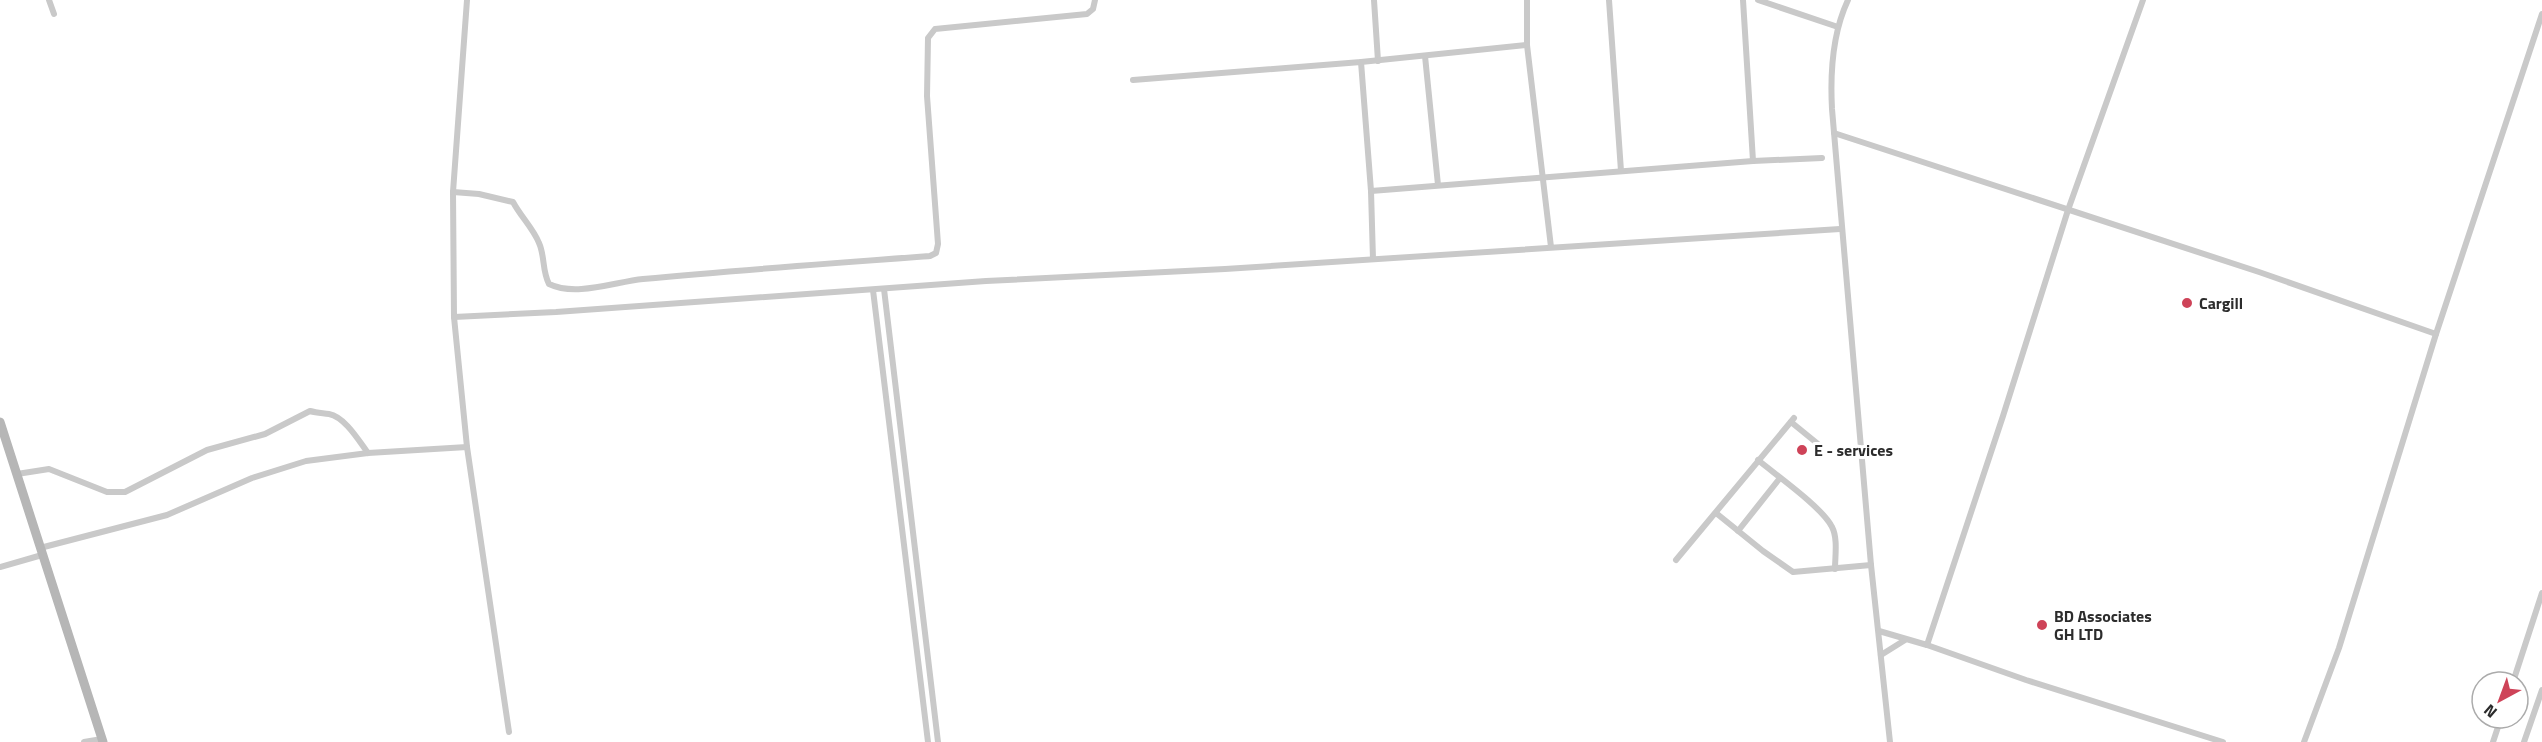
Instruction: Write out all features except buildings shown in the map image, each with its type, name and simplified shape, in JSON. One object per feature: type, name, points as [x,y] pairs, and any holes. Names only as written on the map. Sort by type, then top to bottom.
[{"type":"main road","points":[[0,422],[102,741]]},
{"type":"street","points":[[49,0],[54,14]]},
{"type":"street","points":[[467,0],[453,192],[454,317],[467,447],[509,732]]},
{"type":"street","points":[[453,192],[488,196],[513,202],[523,219],[533,229],[541,246],[544,276],[549,284],[563,289],[582,289],[616,282],[759,268],[930,256],[936,253],[938,244],[927,96],[928,38],[931,32],[939,28],[1087,14],[1093,9],[1095,0]]},
{"type":"street","points":[[1374,0],[1378,61]]},
{"type":"street","points":[[1527,0],[1527,45],[1551,247]]},
{"type":"street","points":[[1609,0],[1621,171]]},
{"type":"street","points":[[1743,0],[1753,161]]},
{"type":"street","points":[[1758,0],[1838,27]]},
{"type":"street","points":[[1848,0],[1838,27],[1830,81],[1840,229],[1890,742]]},
{"type":"street","points":[[1927,645],[2068,210],[2143,0]]},
{"type":"street","points":[[2304,742],[2344,630],[2436,334],[2542,14]]},
{"type":"street","points":[[1133,81],[1378,61],[1527,45]]},
{"type":"street","points":[[1425,56],[1438,185]]},
{"type":"street","points":[[1361,62],[1371,191],[1373,259]]},
{"type":"street","points":[[1834,133],[2259,272],[2436,334]]},
{"type":"street","points":[[1371,191],[1753,161],[1821,158]]},
{"type":"street","points":[[454,317],[1840,229]]},
{"type":"street","points":[[884,289],[938,742]]},
{"type":"street","points":[[873,290],[928,742]]},
{"type":"street","points":[[17,474],[49,469],[107,492],[125,492],[207,450],[265,434],[310,411],[321,415],[330,414],[339,419],[368,453]]},
{"type":"street","points":[[1676,560],[1793,420],[1818,444]]},
{"type":"street","points":[[0,567],[41,552],[167,514],[252,478],[290,465],[368,453],[467,447]]},
{"type":"street","points":[[1758,460],[1831,524],[1834,532],[1835,569]]},
{"type":"street","points":[[1738,531],[1780,478]]},
{"type":"street","points":[[1716,513],[1793,572],[1871,565]]},
{"type":"street","points":[[2517,670],[2542,593]]},
{"type":"street","points":[[1880,632],[1927,645],[2026,680],[2223,742]]},
{"type":"street","points":[[1881,655],[1905,640]]},
{"type":"street","points":[[2524,742],[2542,690]]},
{"type":"street","points":[[84,742],[102,741]]},
{"type":"place","name":"Cargill","points":[[2187,303]]},
{"type":"place","name":"E - services","points":[[1802,450]]},
{"type":"place","name":"BD Associates GH LTD","points":[[2042,625]]}]
